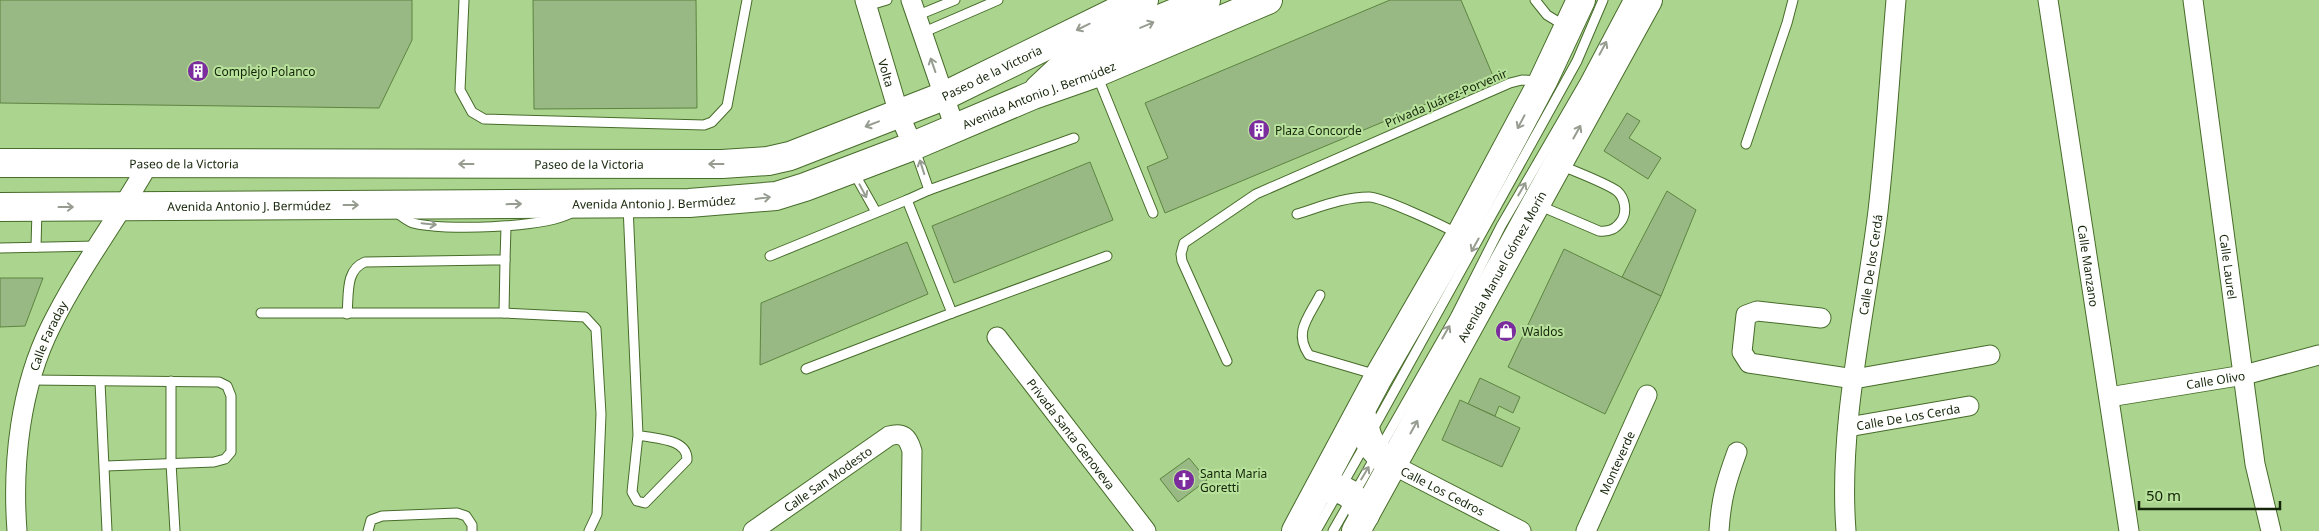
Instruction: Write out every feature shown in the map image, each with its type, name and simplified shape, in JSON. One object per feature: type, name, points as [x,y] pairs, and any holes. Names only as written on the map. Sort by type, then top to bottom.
[{"type":"main road","name":"Paseo de la Victoria","points":[[0,163],[746,163],[790,156],[944,96],[1121,6],[1144,0]]},
{"type":"main road","points":[[1033,95],[1070,59],[1087,49],[1206,0]]},
{"type":"main road","name":"Avenida Antonio J. Bermúdez","points":[[0,207],[689,203],[776,196],[852,170],[913,146],[1033,95],[1096,73],[1268,0]]},
{"type":"main road","name":"Avenida Manuel Gómez Morín","points":[[1347,504],[1361,411],[1379,376],[1460,236],[1542,81],[1581,0]]},
{"type":"main road","name":"Avenida Manuel Gómez Morín","points":[[1296,531],[1347,504],[1537,205],[1648,0]]},
{"type":"main road","points":[[1622,48],[1662,0]]},
{"type":"main road","points":[[1361,411],[1379,452]]},
{"type":"street","name":"Calle De los Cerdá","points":[[1846,531],[1843,498],[1848,426],[1878,211],[1896,0]]},
{"type":"street","name":"Calle Manzano","points":[[2048,0],[2129,531]]},
{"type":"street","name":"Calle Laurel","points":[[2193,0],[2255,464],[2271,531]]},
{"type":"street","name":"Volta","points":[[866,3],[899,114],[913,146]]},
{"type":"street","points":[[916,16],[955,128]]},
{"type":"street","name":"Calle Faraday","points":[[17,531],[15,498],[19,431],[31,380],[50,328],[78,278],[124,207],[149,163]]},
{"type":"street","points":[[1821,318],[1757,311],[1746,316],[1742,352],[1750,363],[1854,379],[1990,355]]},
{"type":"street","name":"Privada Santa Genoveva","points":[[997,337],[1146,531]]},
{"type":"street","name":"Calle Olivo","points":[[2109,397],[2244,375],[2319,355]]},
{"type":"street","name":"Monteverde","points":[[1586,531],[1647,395]]},
{"type":"street","name":"Calle De Los Cerda","points":[[1848,426],[1969,406]]},
{"type":"street","name":"Calle San Modesto","points":[[753,531],[889,436],[898,434],[904,436],[910,442],[912,451],[911,531]]},
{"type":"street","name":"Calle Los Cedros","points":[[1379,452],[1521,531]]},
{"type":"street","points":[[1719,531],[1720,508],[1724,488],[1737,452]]},
{"type":"lane","points":[[464,0],[460,90],[472,112],[484,119],[704,125],[712,122],[727,106],[747,0]]},
{"type":"lane","points":[[866,3],[887,0]]},
{"type":"lane","points":[[916,16],[955,0]]},
{"type":"lane","points":[[916,16],[998,0]]},
{"type":"lane","points":[[1535,0],[1547,15],[1567,28]]},
{"type":"lane","points":[[1379,452],[1577,61],[1603,0]]},
{"type":"lane","points":[[1333,531],[1455,317],[1501,226],[1584,83],[1628,0]]},
{"type":"lane","points":[[1746,144],[1793,0]]},
{"type":"lane","points":[[1096,73],[1153,213]]},
{"type":"lane","name":"Privada Juárez-Porvenir","points":[[1227,361],[1182,261],[1181,254],[1184,243],[1256,194],[1510,83],[1522,80],[1542,81]]},
{"type":"lane","points":[[770,256],[929,190],[1074,138]]},
{"type":"lane","points":[[913,146],[929,190]]},
{"type":"lane","points":[[1537,205],[1599,231],[1610,232],[1619,225],[1625,214],[1624,202],[1618,192],[1559,165]]},
{"type":"lane","points":[[852,170],[876,212]]},
{"type":"lane","points":[[1297,214],[1350,198],[1371,197],[1442,225],[1460,236]]},
{"type":"lane","points":[[907,200],[952,313]]},
{"type":"lane","points":[[385,205],[412,222],[436,225],[506,227],[546,222],[566,216],[588,203]]},
{"type":"lane","points":[[628,203],[638,435],[632,492],[637,501],[645,503],[687,460],[687,454],[679,444],[638,435]]},
{"type":"lane","points":[[36,247],[38,207]]},
{"type":"lane","points":[[504,313],[506,227]]},
{"type":"lane","points":[[0,248],[99,246]]},
{"type":"lane","points":[[806,369],[1107,256]]},
{"type":"lane","points":[[347,314],[350,273],[358,265],[365,262],[504,260]]},
{"type":"lane","points":[[1320,295],[1301,332],[1304,348],[1309,355],[1379,376]]},
{"type":"lane","points":[[262,313],[504,313],[585,317],[596,329],[601,414],[597,514],[588,531]]},
{"type":"lane","points":[[31,380],[219,382],[227,386],[231,396],[231,452],[225,458],[214,462],[106,466]]},
{"type":"lane","points":[[171,381],[171,463],[175,531]]},
{"type":"lane","points":[[100,382],[106,466],[107,531]]},
{"type":"lane","points":[[1316,531],[1347,504]]},
{"type":"lane","points":[[368,531],[371,520],[382,516],[457,513],[466,516],[472,525],[472,531]]},
{"type":"building","name":"Complejo Polanco","points":[[0,0],[412,0],[412,40],[379,108],[0,103]]},
{"type":"building","points":[[533,0],[696,0],[697,108],[534,109]]},
{"type":"building","name":"Plaza Concorde","points":[[1390,0],[1461,0],[1493,76],[1165,213],[1147,167],[1168,158],[1145,103]]},
{"type":"building","points":[[1627,113],[1640,121],[1629,138],[1661,158],[1648,179],[1604,151]]},
{"type":"building","points":[[1090,162],[1113,220],[954,283],[932,226]]},
{"type":"building","points":[[1667,191],[1696,210],[1661,296],[1622,277]]},
{"type":"building","points":[[907,242],[928,294],[760,365],[761,303]]},
{"type":"building","points":[[1564,249],[1661,296],[1605,414],[1508,367]]},
{"type":"building","points":[[0,278],[43,278],[25,326],[0,327]]},
{"type":"building","points":[[1480,378],[1520,397],[1513,413],[1499,406],[1495,416],[1468,404]]},
{"type":"building","points":[[1460,400],[1520,428],[1502,467],[1442,440]]},
{"type":"building","name":"Santa Maria Goretti","points":[[1189,458],[1207,480],[1178,502],[1160,479]]},
{"type":"place","name":"Complejo Polanco","points":[[198,71]]},
{"type":"place","name":"Plaza Concorde","points":[[1259,130]]},
{"type":"place","name":"Waldos","points":[[1506,331]]},
{"type":"place","name":"Santa Maria Goretti","points":[[1184,480]]}]
